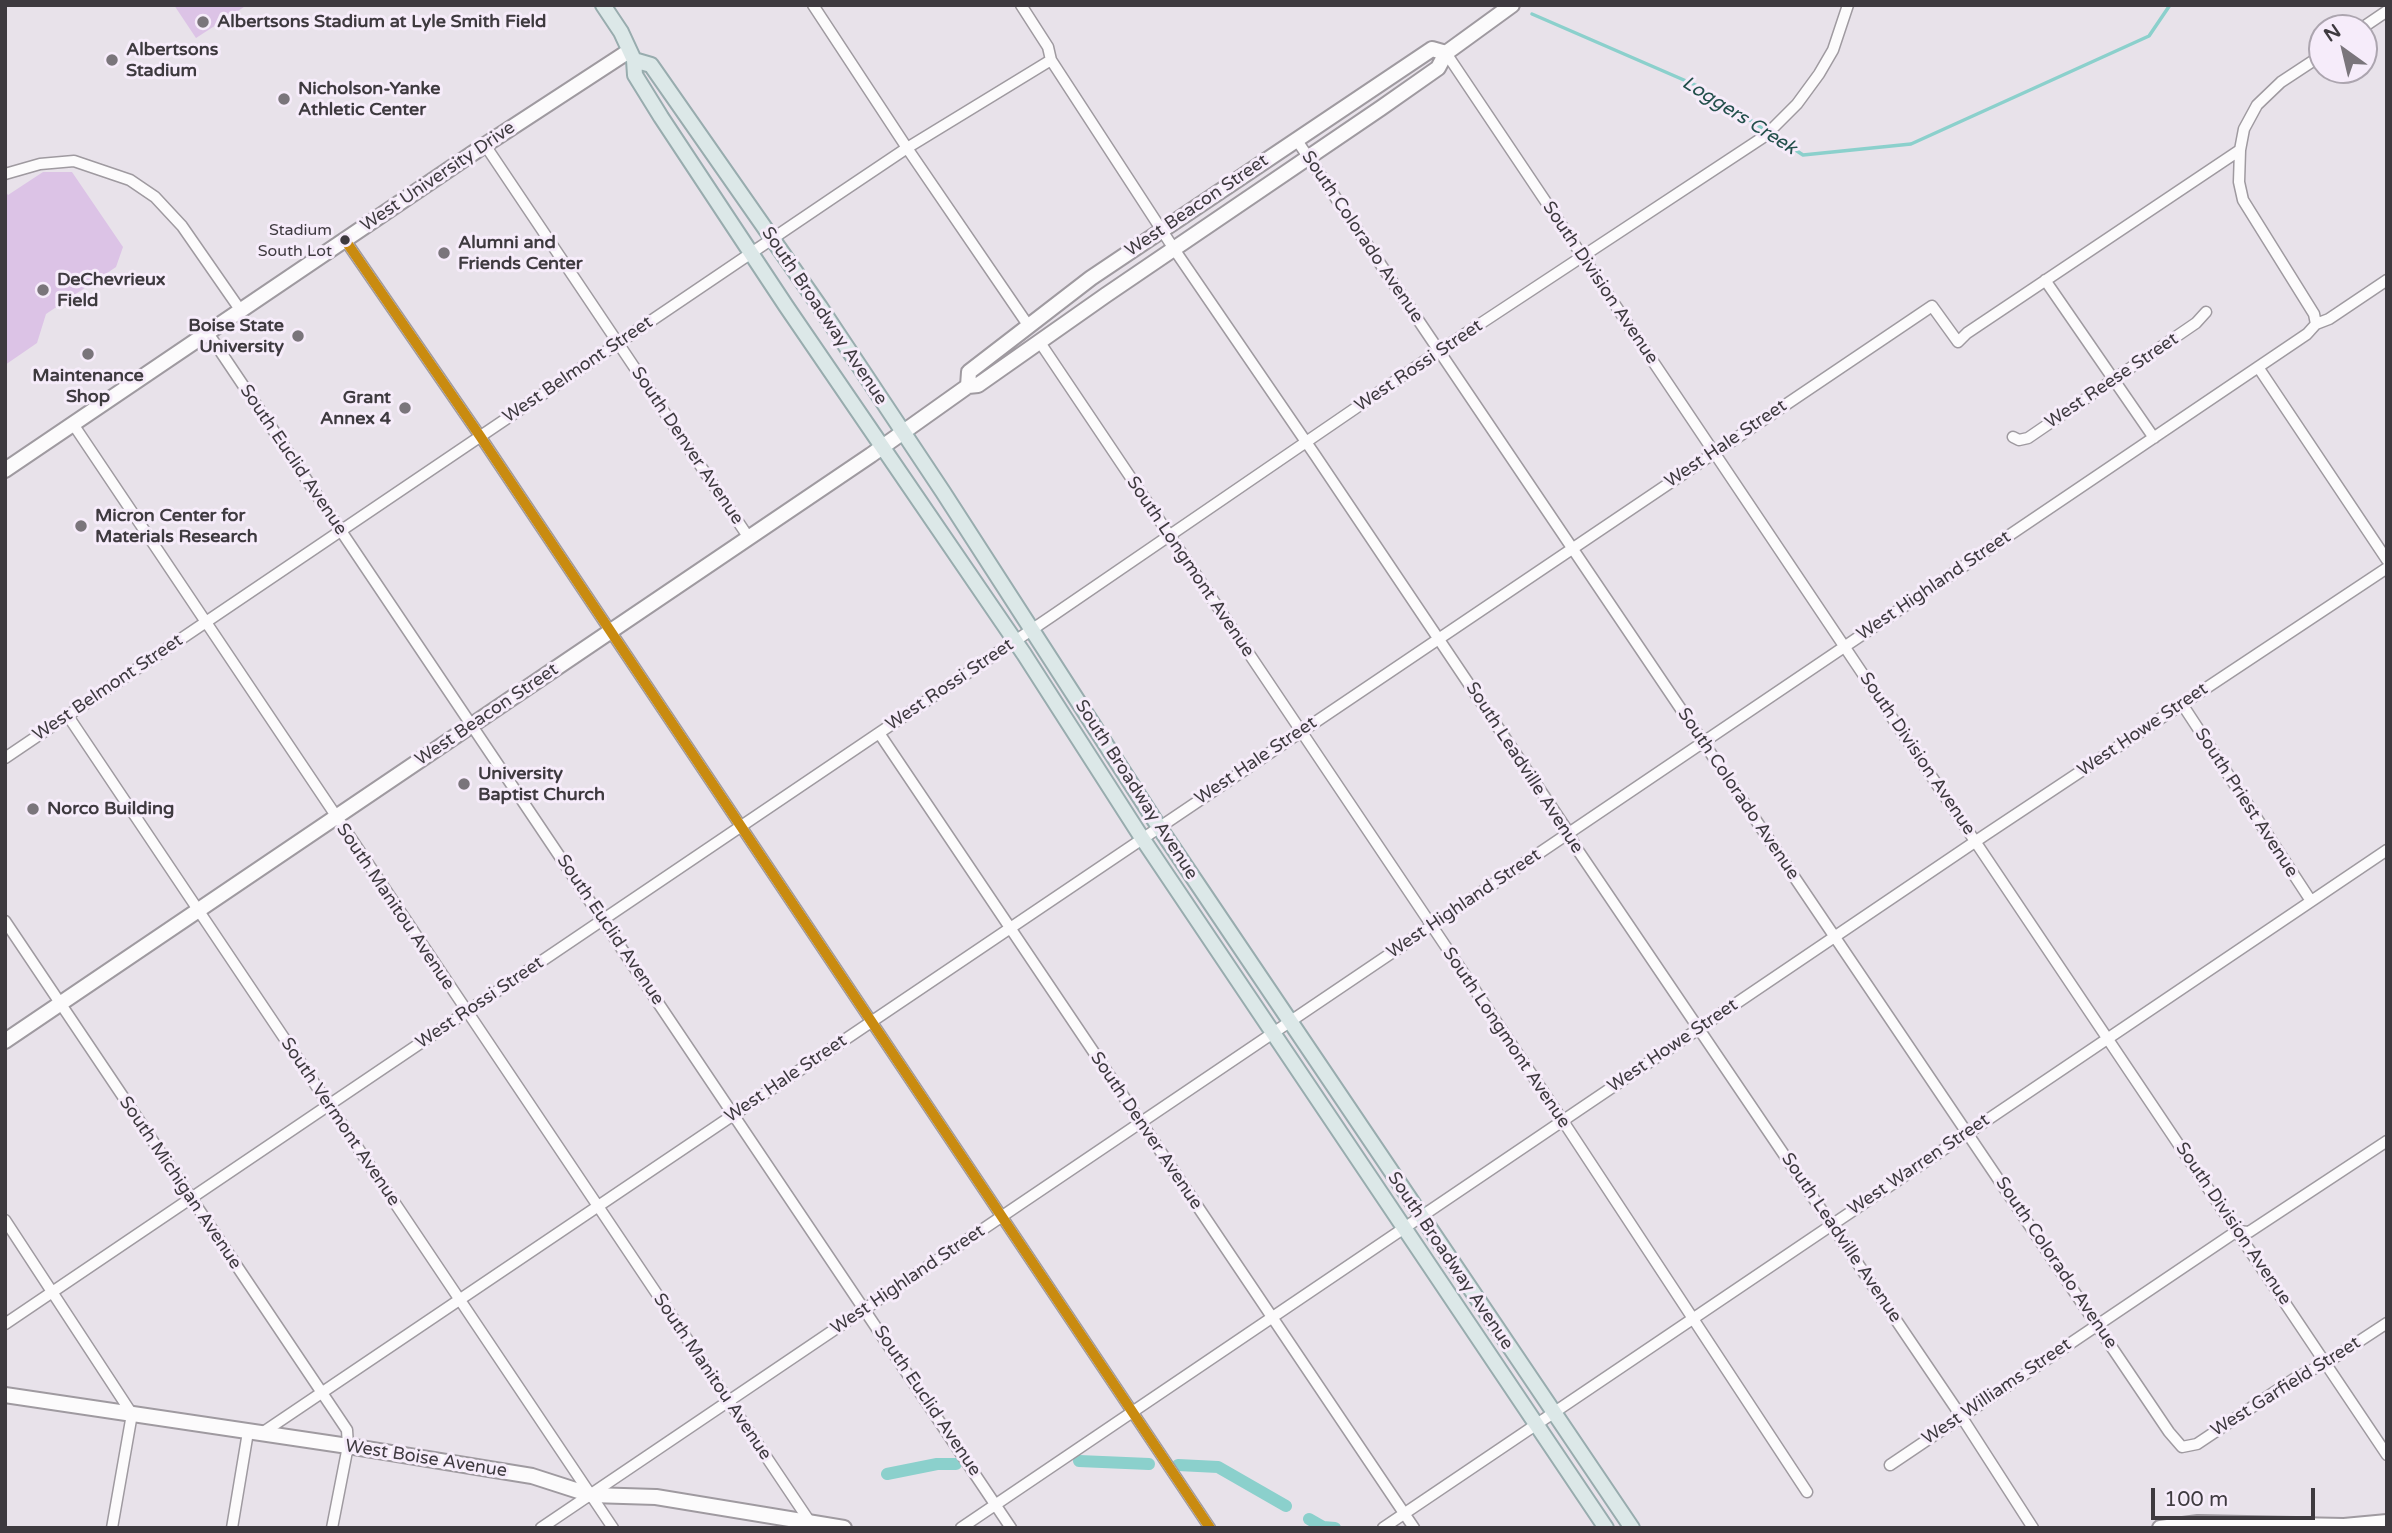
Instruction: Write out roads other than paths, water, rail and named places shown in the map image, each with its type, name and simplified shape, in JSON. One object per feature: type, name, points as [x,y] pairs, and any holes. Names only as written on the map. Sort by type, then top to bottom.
[{"type":"main road","name":"South Broadway Avenue","points":[[603,5],[621,32],[640,84],[1606,1528]]},
{"type":"main road","name":"South Broadway Avenue","points":[[631,55],[651,65],[903,432],[1159,827],[1632,1528]]},
{"type":"street","points":[[813,5],[1028,325]]},
{"type":"street","name":"South Leadville Avenue","points":[[1021,5],[1048,47],[1051,60],[1174,249],[1961,1416],[2033,1528]]},
{"type":"street","name":"West Beacon Street","points":[[5,1041],[749,538],[968,386],[978,385],[1438,68],[1446,52],[1512,5]]},
{"type":"street","name":"West Rossi Street","points":[[5,1324],[1015,642],[1439,351],[1765,136],[1811,84],[1833,50],[1848,5]]},
{"type":"street","name":"West Beacon Street","points":[[968,386],[969,372],[1090,278],[1432,49],[1446,52]]},
{"type":"street","name":"South Division Avenue","points":[[1446,52],[2387,1455]]},
{"type":"street","name":"West University Drive","points":[[5,470],[485,145],[631,55]]},
{"type":"street","name":"West Belmont Street","points":[[5,758],[907,148],[1051,60]]},
{"type":"street","points":[[2308,65],[2281,82],[2257,105],[2244,129],[2239,181],[2243,200],[2314,314],[2316,324]]},
{"type":"street","name":"South Colorado Avenue","points":[[1296,139],[2169,1432],[2182,1447]]},
{"type":"street","name":"South Denver Avenue","points":[[485,145],[749,538]]},
{"type":"street","name":"West Hale Street","points":[[255,1433],[321,1393],[1932,306],[1958,342],[1967,333],[2240,150]]},
{"type":"street","points":[[5,174],[40,164],[74,161],[130,180],[155,197],[182,226],[241,311]]},
{"type":"street","points":[[345,240],[480,436],[1210,1528]]},
{"type":"street","points":[[2045,280],[2154,438]]},
{"type":"street","name":"West Highland Street","points":[[541,1528],[2154,438],[2307,334],[2316,324],[2329,319],[2387,280]]},
{"type":"street","name":"West Reese Street","points":[[2012,438],[2028,438],[2196,323],[2206,312]]},
{"type":"street","name":"South Euclid Avenue","points":[[208,333],[1011,1528]]},
{"type":"street","name":"South Longmont Avenue","points":[[1039,341],[1563,1121],[1807,1492]]},
{"type":"street","points":[[2258,367],[2387,560]]},
{"type":"street","name":"South Manitou Avenue","points":[[73,424],[811,1525]]},
{"type":"street","name":"West Howe Street","points":[[961,1528],[1975,841],[2387,568]]},
{"type":"street","name":"South Priest Avenue","points":[[2182,704],[2311,901]]},
{"type":"street","name":"South Vermont Avenue","points":[[68,716],[613,1528]]},
{"type":"street","name":"South Denver Avenue","points":[[879,733],[1414,1528]]},
{"type":"street","name":"West Warren Street","points":[[1382,1528],[2387,850]]},
{"type":"street","name":"South Michigan Avenue","points":[[5,921],[347,1430],[348,1446]]},
{"type":"street","name":"West Williams Street","points":[[1889,1465],[2237,1231],[2249,1232],[2387,1141]]},
{"type":"street","points":[[5,1220],[132,1414],[112,1528]]},
{"type":"street","name":"West Garfield Street","points":[[2182,1447],[2197,1444],[2297,1377],[2326,1363],[2387,1323]]},
{"type":"street","name":"West Boise Avenue","points":[[5,1395],[532,1476],[591,1495],[656,1497],[811,1525],[844,1528]]},
{"type":"street","points":[[232,1528],[255,1433]]},
{"type":"street","points":[[332,1528],[348,1446]]},
{"type":"street","points":[[2161,1528],[2387,1522]]},
{"type":"waterway","name":"Loggers Creek","points":[[1532,14],[1700,87],[1803,155],[1911,144],[2149,36],[2170,5]]},
{"type":"waterway","points":[[1079,1461],[1149,1464]]},
{"type":"waterway","points":[[887,1474],[937,1464],[956,1464]]},
{"type":"waterway","points":[[1178,1465],[1218,1467],[1286,1506]]},
{"type":"waterway","points":[[1309,1519],[1323,1527],[1335,1528]]},
{"type":"place","name":"Albertsons Stadium at Lyle Smith Field","points":[[203,22]]},
{"type":"place","name":"Albertsons Stadium","points":[[112,60]]},
{"type":"place","name":"Nicholson-Yanke Athletic Center","points":[[284,99]]},
{"type":"place","name":"Stadium South Lot","points":[[345,240]]},
{"type":"place","name":"Alumni and Friends Center","points":[[444,253]]},
{"type":"place","name":"DeChevrieux Field","points":[[43,290]]},
{"type":"place","name":"Boise State University","points":[[298,336]]},
{"type":"place","name":"Maintenance Shop","points":[[88,354]]},
{"type":"place","name":"Grant Annex 4","points":[[405,408]]},
{"type":"place","name":"Micron Center for Materials Research","points":[[81,526]]},
{"type":"place","name":"University Baptist Church","points":[[464,784]]},
{"type":"place","name":"Norco Building","points":[[33,809]]}]
